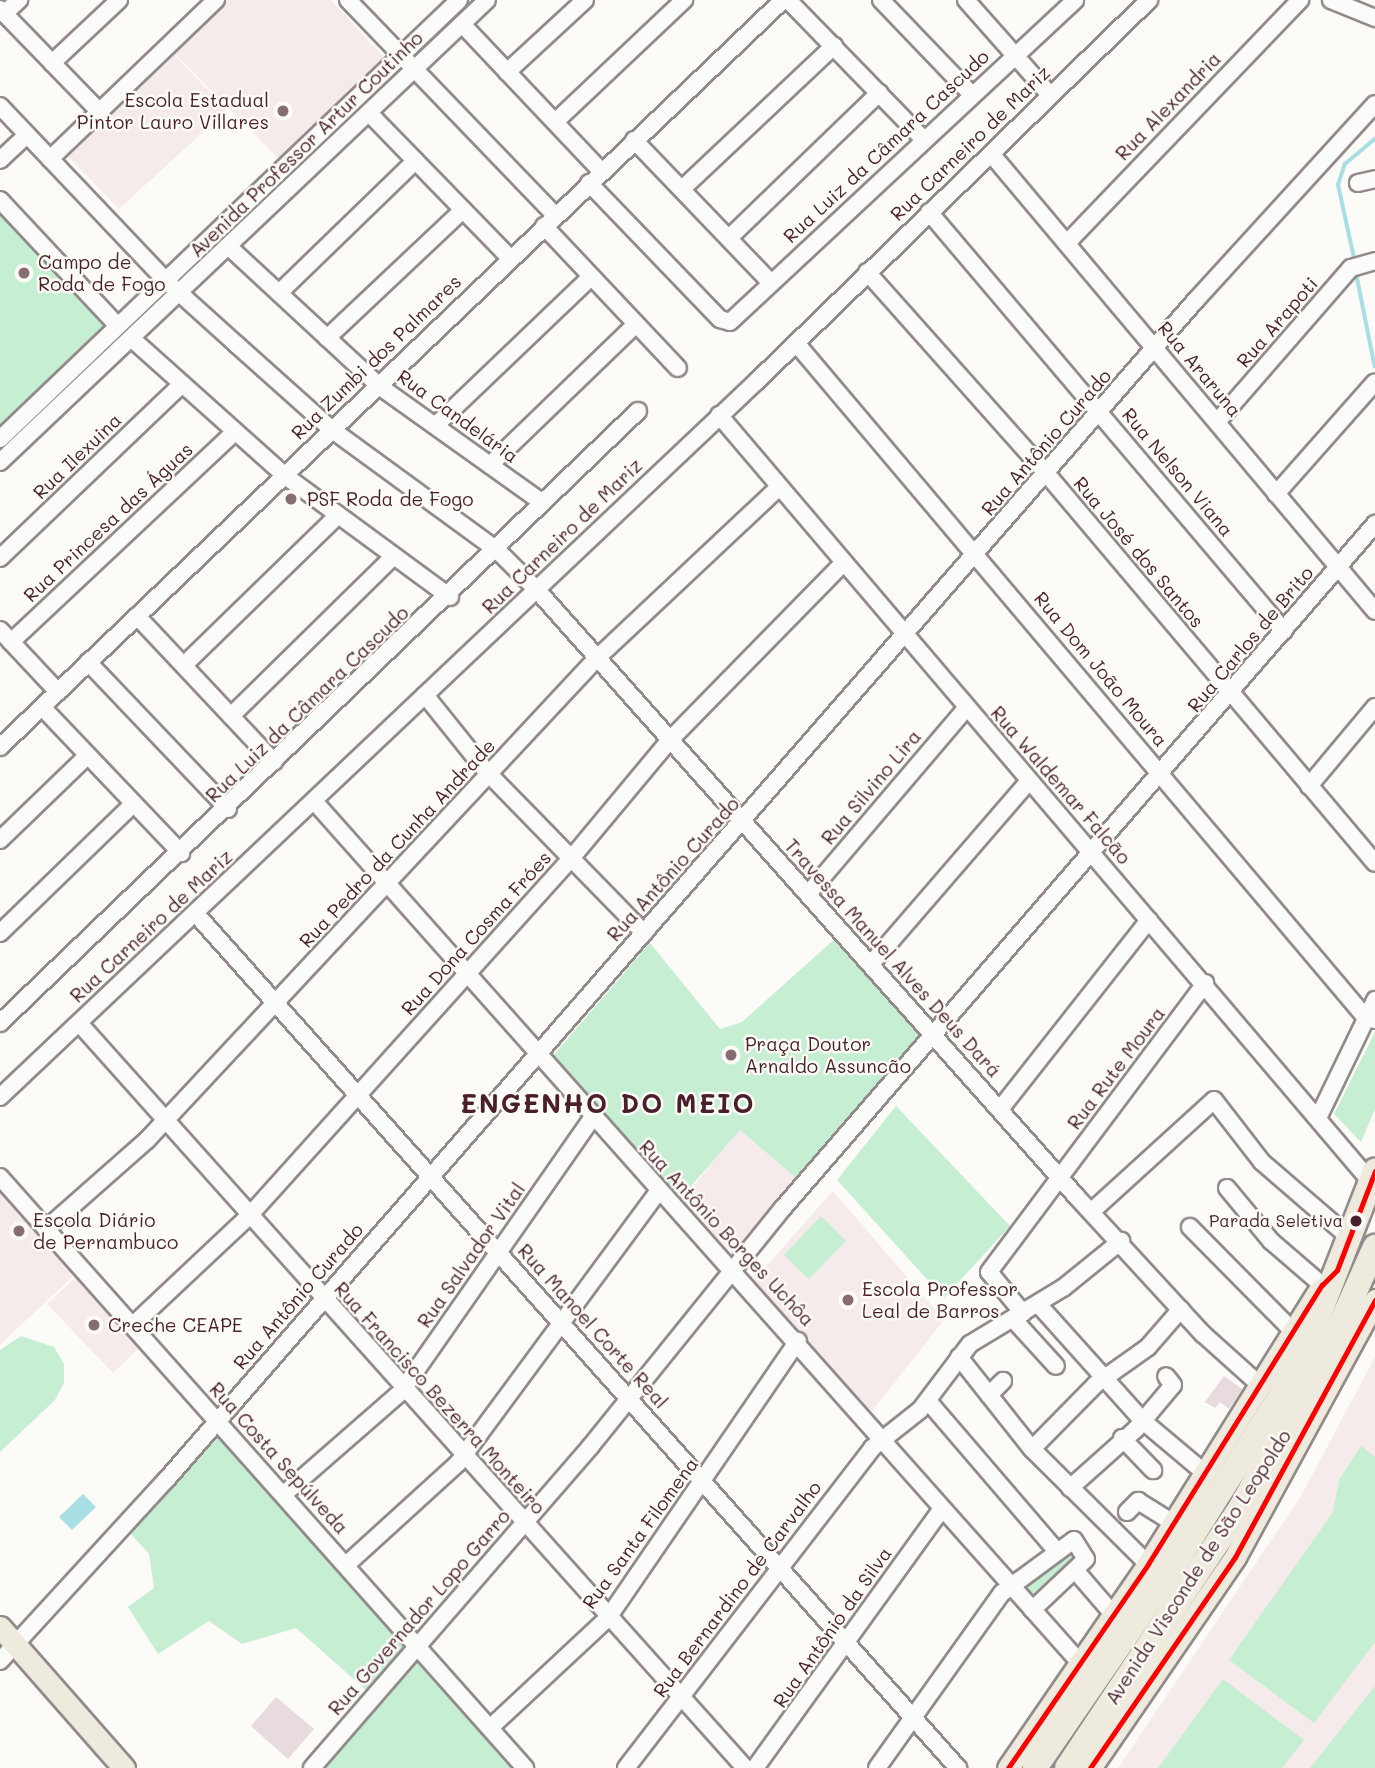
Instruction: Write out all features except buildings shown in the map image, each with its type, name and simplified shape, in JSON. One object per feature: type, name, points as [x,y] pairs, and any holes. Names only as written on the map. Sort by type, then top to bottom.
[{"type":"highway","name":"Avenida Visconde de São Leopoldo","points":[[1035,1768],[1252,1443],[1299,1359],[1329,1277],[1349,1237],[1373,1176]]},
{"type":"highway","name":"Avenida Visconde de São Leopoldo","points":[[1068,1768],[1241,1507],[1338,1330],[1375,1247]]},
{"type":"main road","name":"Avenida Visconde de São Leopoldo","points":[[1008,1768],[1175,1524],[1296,1334],[1329,1277]]},
{"type":"main road","name":"Avenida Visconde de São Leopoldo","points":[[1090,1768],[1235,1557],[1375,1300]]},
{"type":"main road","points":[[0,1627],[124,1768]]},
{"type":"street","points":[[19,0],[2,11],[99,111]]},
{"type":"street","points":[[52,63],[119,0]]},
{"type":"street","points":[[50,159],[216,0]]},
{"type":"street","points":[[348,0],[415,68],[550,220],[592,277],[678,368]]},
{"type":"street","name":"Avenida Professor Artur Coutinho","points":[[0,462],[181,294],[487,0]]},
{"type":"street","points":[[507,72],[584,0]]},
{"type":"street","points":[[555,122],[684,0]]},
{"type":"street","points":[[786,0],[924,140]]},
{"type":"street","name":"Rua Zumbi dos Palmares","points":[[3,737],[58,692],[601,170],[786,0]]},
{"type":"street","points":[[881,0],[972,95]]},
{"type":"street","name":"Rua Luiz da Câmara Cascudo","points":[[589,183],[728,323],[1074,0]]},
{"type":"street","name":"Rua Carneiro de Mariz","points":[[0,1097],[537,590],[929,212],[992,156],[1050,95],[1149,0]]},
{"type":"street","name":"Rua Alexandria","points":[[1067,243],[1300,0]]},
{"type":"street","points":[[1331,0],[1375,18]]},
{"type":"street","points":[[973,2],[1050,95]]},
{"type":"street","name":"Avenida Professor Artur Coutinho","points":[[0,439],[402,54],[449,3]]},
{"type":"street","points":[[462,24],[601,170]]},
{"type":"street","points":[[682,188],[834,46]]},
{"type":"street","points":[[729,237],[879,93]]},
{"type":"street","name":"Rua Antônio Curado","points":[[0,1661],[217,1421],[741,825],[1046,473],[1375,104]]},
{"type":"street","name":"Travessa Manuel Alves Deus Dará","points":[[0,106],[181,294],[331,429],[498,551],[537,590],[741,825],[935,1033],[1091,1212],[1121,1241],[1181,1309],[1262,1387]]},
{"type":"street","points":[[369,113],[510,258]]},
{"type":"street","points":[[0,160],[27,135]]},
{"type":"street","points":[[634,140],[771,283]]},
{"type":"street","name":"Rua Araruna","points":[[992,156],[1375,611]]},
{"type":"street","points":[[279,293],[415,161]]},
{"type":"street","points":[[1358,183],[1375,179]]},
{"type":"street","points":[[0,200],[117,325]]},
{"type":"street","points":[[327,338],[463,210]]},
{"type":"street","name":"Rua Nelson Viana","points":[[929,212],[1284,631]]},
{"type":"street","name":"Rua Candelária","points":[[228,246],[379,386],[543,503]]},
{"type":"street","name":"Rua Arapoti","points":[[1217,422],[1362,264]]},
{"type":"street","name":"Rua José dos Santos","points":[[867,272],[1046,473],[1375,863]]},
{"type":"street","points":[[436,425],[592,277]]},
{"type":"street","points":[[490,464],[636,324]]},
{"type":"street","points":[[131,338],[284,475],[450,597]]},
{"type":"street","name":"Rua Dom João Moura","points":[[796,342],[977,552],[1161,775],[1371,1019]]},
{"type":"street","points":[[1276,494],[1373,383]]},
{"type":"street","name":"Rua Ilexuina","points":[[0,558],[181,384]]},
{"type":"street","name":"Rua Luiz da Câmara Cascudo","points":[[0,1023],[498,551],[543,503],[638,411]]},
{"type":"street","name":"Rua Waldemar Falcão","points":[[719,415],[1029,781],[1373,1176]]},
{"type":"street","name":"Rua Princesa das Águas","points":[[6,636],[234,432]]},
{"type":"street","name":"Rua Pedro da Cunha Andrade","points":[[46,1228],[166,1120],[386,885],[487,772],[596,659],[779,486]]},
{"type":"street","points":[[184,665],[337,516]]},
{"type":"street","name":"Rua Carlos de Brito","points":[[935,1033],[1231,695],[1375,524]]},
{"type":"street","points":[[231,716],[393,557]]},
{"type":"street","name":"Rua Dona Cosma Fróes","points":[[133,1325],[249,1216],[569,861],[668,742],[843,563]]},
{"type":"street","points":[[137,616],[274,762]]},
{"type":"street","points":[[6,636],[58,692]]},
{"type":"street","points":[[88,662],[228,808]]},
{"type":"street","points":[[425,695],[487,772],[569,861],[644,933]]},
{"type":"street","points":[[42,706],[181,853]]},
{"type":"street","points":[[1309,786],[1375,707]]},
{"type":"street","name":"Rua Silvino Lira","points":[[808,894],[967,708]]},
{"type":"street","points":[[0,840],[87,756]]},
{"type":"street","points":[[871,964],[1029,781]]},
{"type":"street","name":"Rua Antônio Borges Uchôa","points":[[314,801],[537,1056],[798,1341],[1080,1663]]},
{"type":"street","points":[[0,933],[133,804]]},
{"type":"street","name":"Rua Manoel Corte Real","points":[[196,914],[432,1174],[563,1326],[958,1768]]},
{"type":"street","points":[[1001,1108],[1149,920]]},
{"type":"street","name":"Rua Rute Moura","points":[[1019,1317],[989,1273],[1205,983]]},
{"type":"street","points":[[1319,1116],[1371,1019],[1375,1000]]},
{"type":"street","name":"Rua Francisco Bezerra Monteiro","points":[[79,1023],[321,1300],[745,1768]]},
{"type":"street","name":"Rua Governador Lopo Garro","points":[[312,1768],[629,1399],[734,1269],[935,1033]]},
{"type":"street","points":[[1091,1212],[1214,1100],[1262,1162],[1349,1237]]},
{"type":"street","name":"Rua Salvador Vital","points":[[284,1494],[403,1388],[593,1118]]},
{"type":"street","name":"Rua Costa Sepúlveda","points":[[0,1177],[525,1768]]},
{"type":"street","points":[[1227,1188],[1271,1241],[1329,1277]]},
{"type":"street","points":[[346,1565],[462,1455],[563,1326],[659,1190]]},
{"type":"street","points":[[1189,1227],[1296,1334]]},
{"type":"street","name":"Rua Bernardino de Carvalho","points":[[626,1768],[872,1448],[886,1441],[928,1401],[959,1357],[975,1340],[1019,1317],[1121,1241]]},
{"type":"street","points":[[1038,1304],[1143,1421],[1206,1474]]},
{"type":"street","points":[[1032,1449],[1104,1377],[1139,1355],[1181,1309]]},
{"type":"street","points":[[1019,1317],[1056,1366]]},
{"type":"street","name":"Rua Santa Filomena","points":[[491,1727],[608,1618],[798,1341]]},
{"type":"street","points":[[959,1357],[1032,1449],[1148,1564]]},
{"type":"street","points":[[1070,1488],[1143,1421],[1173,1385],[1166,1376]]},
{"type":"street","points":[[989,1395],[1003,1381]]},
{"type":"street","points":[[1071,1385],[1083,1398]]},
{"type":"street","points":[[928,1401],[1055,1549]]},
{"type":"street","points":[[1122,1438],[1153,1470]]},
{"type":"street","points":[[1127,1512],[1137,1501],[1175,1524]]},
{"type":"street","name":"Rua Antônio da Silva","points":[[755,1768],[942,1508]]},
{"type":"street","points":[[877,1768],[916,1718],[1002,1592],[1012,1587],[1055,1549],[1076,1542],[1087,1557],[1032,1610]]},
{"type":"street","points":[[1075,1570],[1114,1614]]},
{"type":"shaded area","name":"Escola Estadual Pintor Lauro Villares","points":[[225,0],[331,0],[386,60],[282,162],[173,52]]},
{"type":"shaded area","points":[[174,55],[227,110],[119,209],[68,156]]},
{"type":"shaded area","points":[[740,1125],[802,1178],[735,1256],[682,1202]]},
{"type":"shaded area","name":"Escola Diário de Pernambuco","points":[[0,1189],[76,1273],[0,1345]]},
{"type":"shaded area","name":"Escola Professor Leal de Barros","points":[[833,1191],[944,1320],[869,1415],[753,1281]]},
{"type":"shaded area","name":"Creche CEAPE","points":[[77,1276],[141,1346],[113,1373],[47,1304]]},
{"type":"shaded area","points":[[1375,1357],[1375,1768],[1118,1768],[1301,1496]]},
{"type":"green space","name":"Campo de Roda de Fogo","points":[[0,207],[111,324],[0,429]]},
{"type":"green space","name":"Praça Doutor Arnaldo Assuncão","points":[[838,936],[926,1036],[803,1184],[740,1130],[678,1201],[551,1058],[650,943],[720,1029],[742,1022]]},
{"type":"green space","points":[[1375,1032],[1375,1109],[1361,1142],[1334,1114]]},
{"type":"green space","points":[[896,1106],[1010,1226],[944,1298],[837,1180]]},
{"type":"green space","points":[[821,1216],[846,1241],[809,1279],[784,1255]]},
{"type":"green space","points":[[21,1336],[54,1347],[64,1364],[64,1383],[55,1400],[0,1452],[0,1350]]},
{"type":"green space","points":[[219,1423],[525,1768],[315,1768],[374,1697],[296,1628],[242,1644],[209,1621],[158,1654],[128,1607],[154,1588],[149,1554],[124,1526]]},
{"type":"green space","points":[[1361,1446],[1375,1457],[1375,1642],[1314,1723],[1229,1660],[1333,1512],[1339,1480]]},
{"type":"green space","points":[[1069,1543],[1083,1555],[1033,1601],[1022,1588]]},
{"type":"green space","points":[[1223,1679],[1304,1740],[1282,1768],[1158,1768]]},
{"type":"green space","points":[[1375,1686],[1375,1768],[1310,1768]]},
{"type":"water","points":[[83,1494],[96,1507],[72,1530],[59,1517]]},
{"type":"waterway","points":[[416,55],[473,0]]},
{"type":"waterway","points":[[179,280],[402,68]]},
{"type":"waterway","points":[[1355,263],[1338,185],[1345,164],[1375,139]]},
{"type":"waterway","points":[[1356,271],[1375,366]]},
{"type":"waterway","points":[[115,342],[166,293]]},
{"type":"transit line","points":[[1008,1768],[1148,1564],[1322,1285],[1337,1270],[1375,1171]]},
{"type":"transit line","points":[[1090,1768],[1235,1557],[1375,1300]]},
{"type":"place","name":"Escola Estadual Pintor Lauro Villares","points":[[283,111]]},
{"type":"place","name":"Campo de Roda de Fogo","points":[[24,273]]},
{"type":"place","name":"PSF Roda de Fogo","points":[[291,499]]},
{"type":"place","name":"Praça Doutor Arnaldo Assuncão","points":[[731,1055]]},
{"type":"place","name":"Parada Seletiva","points":[[1356,1221]]},
{"type":"place","name":"Escola Diário de Pernambuco","points":[[19,1231]]},
{"type":"place","name":"Escola Professor Leal de Barros","points":[[848,1300]]},
{"type":"place","name":"Creche CEAPE","points":[[94,1325]]},
{"type":"district","name":"ENGENHO DO MEIO","points":[[608,1104]]}]
